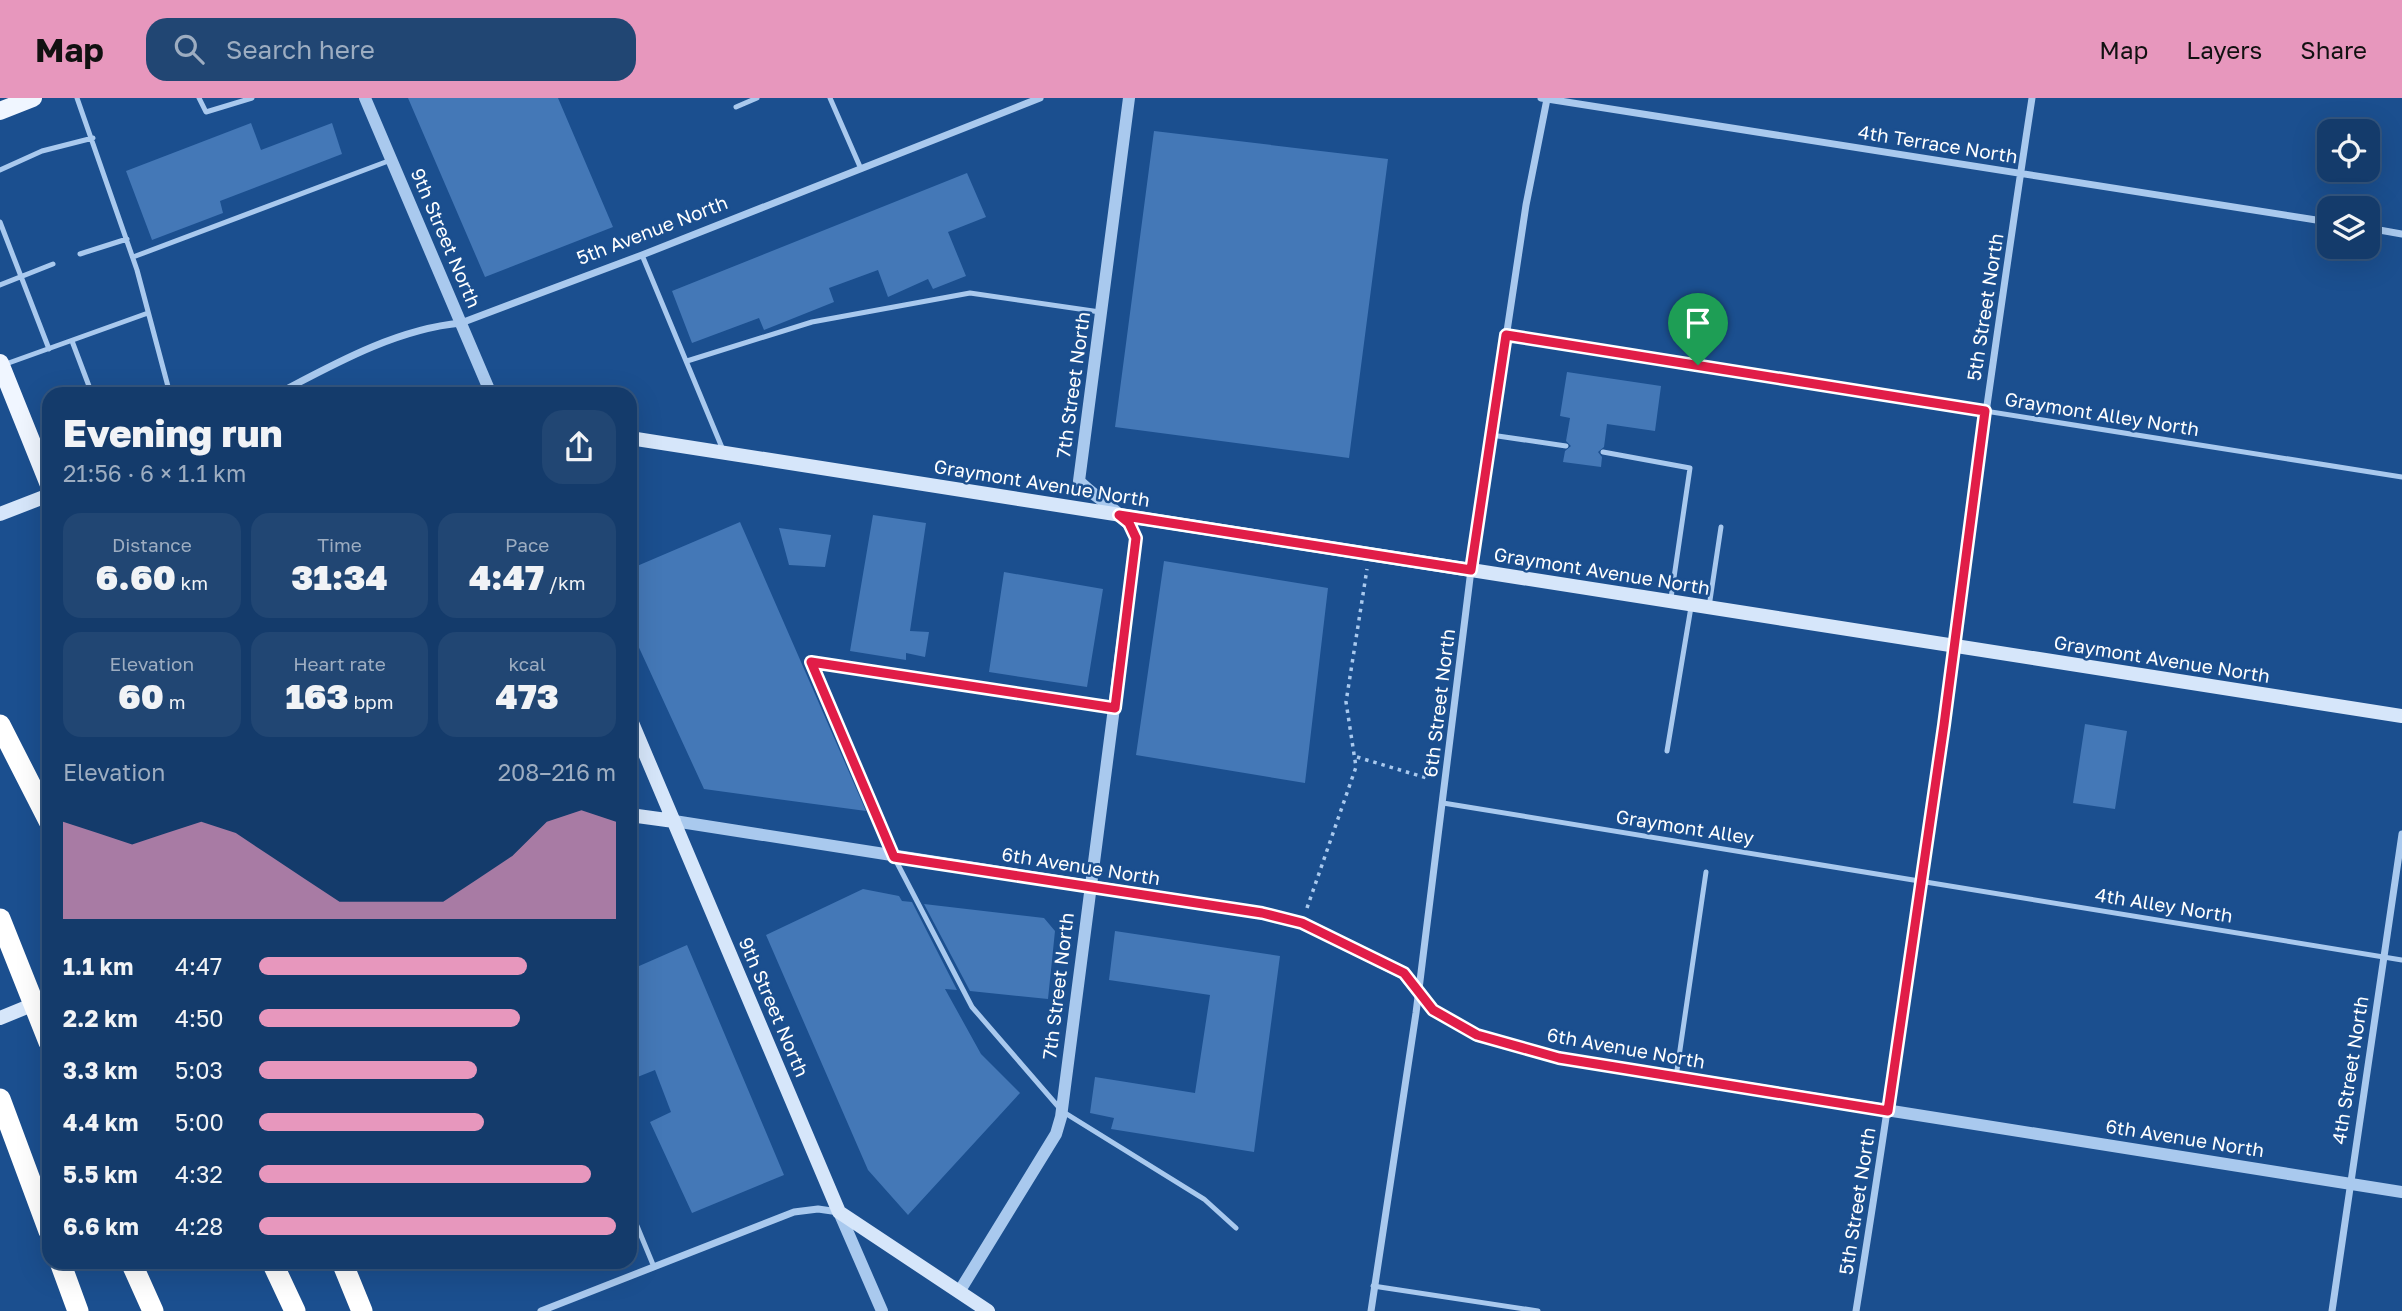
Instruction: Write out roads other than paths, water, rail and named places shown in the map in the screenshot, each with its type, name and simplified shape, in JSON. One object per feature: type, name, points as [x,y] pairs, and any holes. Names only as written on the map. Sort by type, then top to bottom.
[{"type":"highway","points":[[0,725],[42,807]]},
{"type":"highway","points":[[0,919],[42,1024]]},
{"type":"highway","points":[[0,1099],[42,1212]]},
{"type":"highway","points":[[63,1269],[78,1311]]},
{"type":"highway","points":[[134,1269],[153,1311]]},
{"type":"highway","points":[[274,1269],[295,1311]]},
{"type":"highway","points":[[345,1269],[362,1311]]},
{"type":"main road","points":[[0,111],[33,98]]},
{"type":"main road","points":[[0,364],[42,468]]},
{"type":"main road","name":"Graymont Avenue North","points":[[637,439],[2402,716]]},
{"type":"main road","points":[[0,514],[42,498]]},
{"type":"main road","name":"9th Street North","points":[[637,734],[839,1212]]},
{"type":"main road","name":"6th Avenue North","points":[[637,816],[674,821]]},
{"type":"main road","points":[[0,1018],[42,1001]]},
{"type":"main road","points":[[839,1212],[988,1311]]},
{"type":"street","name":"9th Street North","points":[[365,98],[488,387]]},
{"type":"street","name":"5th Avenue North","points":[[290,387],[331,366],[429,326],[461,323],[642,255],[1040,98]]},
{"type":"street","name":"7th Street North","points":[[959,1292],[1056,1134],[1062,1111],[1136,538],[1129,523],[1096,499],[1079,481],[1129,98]]},
{"type":"street","name":"4th Terrace North","points":[[1541,98],[2317,220]]},
{"type":"street","name":"5th Street North","points":[[1856,1311],[1888,1111],[1985,411],[2032,98]]},
{"type":"street","name":"6th Street North","points":[[1371,1311],[1418,991],[1471,570],[1526,205],[1547,99]]},
{"type":"street","points":[[2380,230],[2402,234]]},
{"type":"street","name":"6th Avenue North","points":[[674,821],[1262,913],[1302,923],[1404,973],[1433,1010],[1477,1035],[1559,1058],[2402,1192]]},
{"type":"street","name":"4th Street North","points":[[2332,1311],[2402,834]]},
{"type":"street","points":[[541,1311],[794,1212],[818,1209],[839,1212]]},
{"type":"street","name":"9th Street North","points":[[839,1212],[882,1311]]},
{"type":"lane","points":[[76,98],[93,138],[133,257],[168,387]]},
{"type":"lane","points":[[199,98],[206,112],[252,98]]},
{"type":"lane","points":[[736,107],[757,98]]},
{"type":"lane","points":[[830,98],[861,169]]},
{"type":"lane","points":[[0,170],[42,151],[93,138]]},
{"type":"lane","points":[[133,257],[391,160]]},
{"type":"lane","points":[[0,222],[49,349]]},
{"type":"lane","points":[[80,254],[127,239]]},
{"type":"lane","points":[[642,255],[725,453]]},
{"type":"lane","points":[[0,285],[53,264]]},
{"type":"lane","points":[[687,361],[812,322],[970,293],[1102,313]]},
{"type":"lane","points":[[0,364],[148,313]]},
{"type":"lane","name":"Graymont Alley North","points":[[1506,335],[2402,477]]},
{"type":"lane","points":[[72,341],[89,387]]},
{"type":"lane","points":[[1491,435],[1566,446]]},
{"type":"lane","points":[[1603,452],[1690,468],[1671,601]]},
{"type":"lane","points":[[1709,607],[1721,527]]},
{"type":"lane","points":[[1667,751],[1691,604]]},
{"type":"lane","points":[[1115,708],[811,662],[894,857],[972,1007],[1062,1111],[1203,1199],[1237,1227]]},
{"type":"lane","name":"Graymont Alley","points":[[1443,803],[1921,881]]},
{"type":"lane","points":[[1676,1077],[1706,872]]},
{"type":"lane","name":"4th Alley North","points":[[1921,881],[2402,960]]},
{"type":"lane","points":[[637,1226],[654,1267]]},
{"type":"lane","points":[[1373,1286],[1538,1311]]}]
